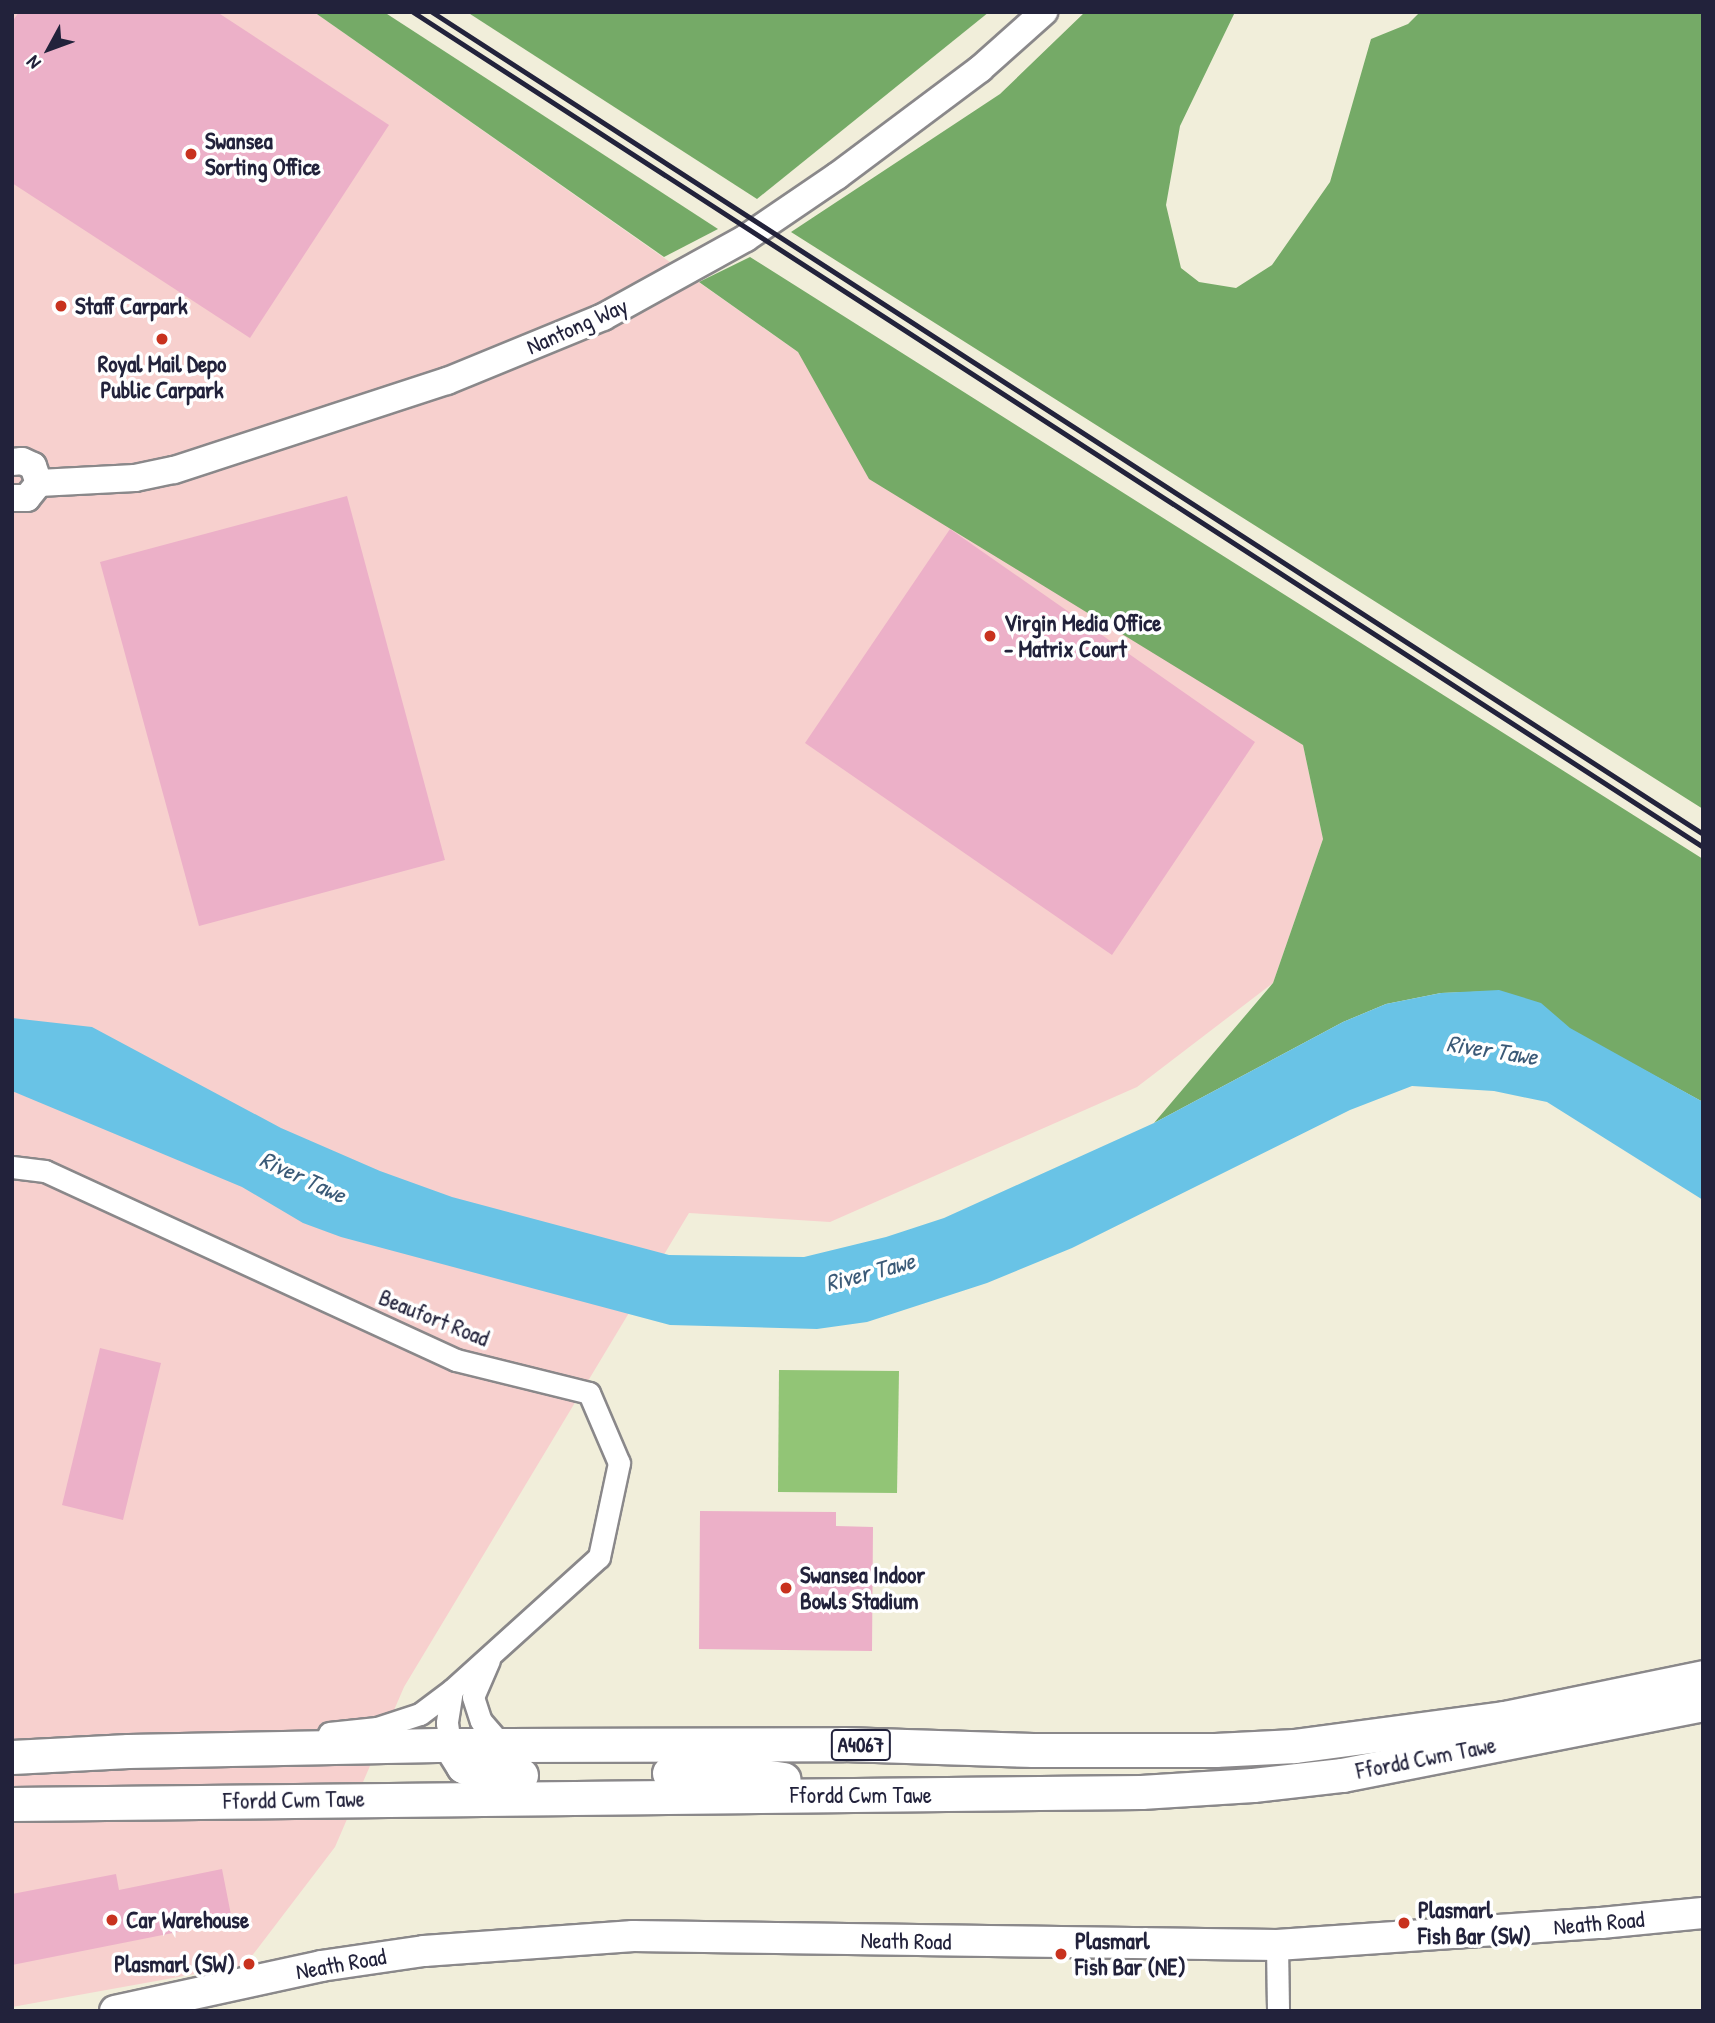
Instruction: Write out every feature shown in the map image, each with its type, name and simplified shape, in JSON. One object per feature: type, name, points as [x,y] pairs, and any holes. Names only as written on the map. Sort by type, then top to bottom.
[{"type":"main road","name":"Ffordd Cwm Tawe","points":[[12,1757],[128,1751],[450,1745],[843,1744],[1117,1750],[1295,1746],[1504,1718],[1703,1677]]},
{"type":"main road","name":"Ffordd Cwm Tawe","points":[[12,1804],[1141,1792],[1253,1785],[1356,1772],[1703,1704]]},
{"type":"main road","points":[[450,1745],[463,1766],[481,1775],[736,1772],[893,1796]]},
{"type":"main road","name":"Neath Road","points":[[115,2011],[212,2000],[321,1966],[424,1951],[633,1936],[1277,1945],[1588,1924],[1703,1913]]},
{"type":"street","name":"Nantong Way","points":[[38,483],[135,478],[174,470],[326,423],[447,381],[603,317],[746,238],[837,177],[980,69],[1044,12]]},
{"type":"street","points":[[12,462],[22,461],[33,466],[38,483],[32,494],[13,499]]},
{"type":"street","name":"Beaufort Road","points":[[12,1167],[46,1171],[456,1360],[589,1393],[619,1463],[599,1557],[452,1690],[419,1714],[377,1728],[128,1751]]},
{"type":"street","name":"Beaufort Road","points":[[491,1655],[473,1697],[481,1721],[502,1745]]},
{"type":"street","points":[[450,1745],[447,1723],[452,1690]]},
{"type":"street","points":[[1277,1945],[1278,2011]]},
{"type":"shaded area","points":[[12,12],[314,12],[798,352],[1303,745],[1323,839],[1273,983],[1137,1087],[830,1222],[689,1213],[404,1687],[335,1847],[245,1965],[12,2007]]},
{"type":"green space","points":[[314,12],[384,12],[718,229],[664,257]]},
{"type":"green space","points":[[467,12],[989,12],[757,199]]},
{"type":"green space","points":[[1085,12],[1235,12],[1180,126],[1166,205],[1181,268],[1199,282],[1236,288],[1272,265],[1330,182],[1371,39],[1408,24],[1420,12],[1703,12],[1703,809],[791,232],[1000,94]]},
{"type":"green space","points":[[750,257],[1703,859],[1703,1102],[1499,991],[1441,993],[1386,1004],[1343,1022],[1154,1123],[1273,983],[1323,839],[1303,745],[869,479],[798,352],[699,282]]},
{"type":"green space","points":[[779,1370],[899,1371],[897,1493],[778,1492]]},
{"type":"water","name":"River Tawe","points":[[1499,990],[1541,1003],[1570,1028],[1703,1102],[1703,1200],[1547,1102],[1494,1091],[1412,1086],[1350,1110],[1072,1248],[987,1283],[867,1322],[817,1329],[670,1325],[341,1237],[303,1223],[242,1187],[12,1091],[12,1018],[92,1027],[281,1128],[380,1171],[452,1197],[669,1255],[804,1257],[886,1237],[944,1218],[1154,1123],[1343,1022],[1386,1004],[1441,993]]},
{"type":"building","name":"Swansea Sorting Office","points":[[19,12],[217,12],[389,125],[250,338],[12,183],[12,22]]},
{"type":"building","points":[[347,496],[445,860],[199,926],[100,562]]},
{"type":"building","name":"Virgin Media Office - Matrix Court","points":[[950,529],[1255,742],[1112,955],[805,743]]},
{"type":"building","points":[[100,1348],[161,1363],[123,1520],[62,1505]]},
{"type":"building","name":"Swansea Indoor Bowls Stadium","points":[[700,1511],[836,1512],[836,1526],[873,1527],[872,1651],[699,1649]]},
{"type":"building","name":"Car Warehouse","points":[[222,1869],[231,1915],[211,1915],[213,1925],[12,1965],[12,1894],[116,1874],[119,1890]]},
{"type":"railway","points":[[413,12],[1703,847]]},
{"type":"railway","points":[[432,12],[1703,834]]},
{"type":"place","name":"Swansea Sorting Office","points":[[191,154]]},
{"type":"place","name":"Staff Carpark","points":[[61,306]]},
{"type":"place","name":"Royal Mail Depo Public Carpark","points":[[162,339]]},
{"type":"place","name":"Virgin Media Office - Matrix Court","points":[[990,636]]},
{"type":"place","name":"Swansea Indoor Bowls Stadium","points":[[786,1588]]},
{"type":"place","name":"Car Warehouse","points":[[112,1920]]},
{"type":"place","name":"Plasmarl Fish Bar (SW)","points":[[1404,1923]]},
{"type":"place","name":"Plasmarl Fish Bar (NE)","points":[[1061,1954]]},
{"type":"place","name":"Plasmarl (SW)","points":[[249,1964]]}]
